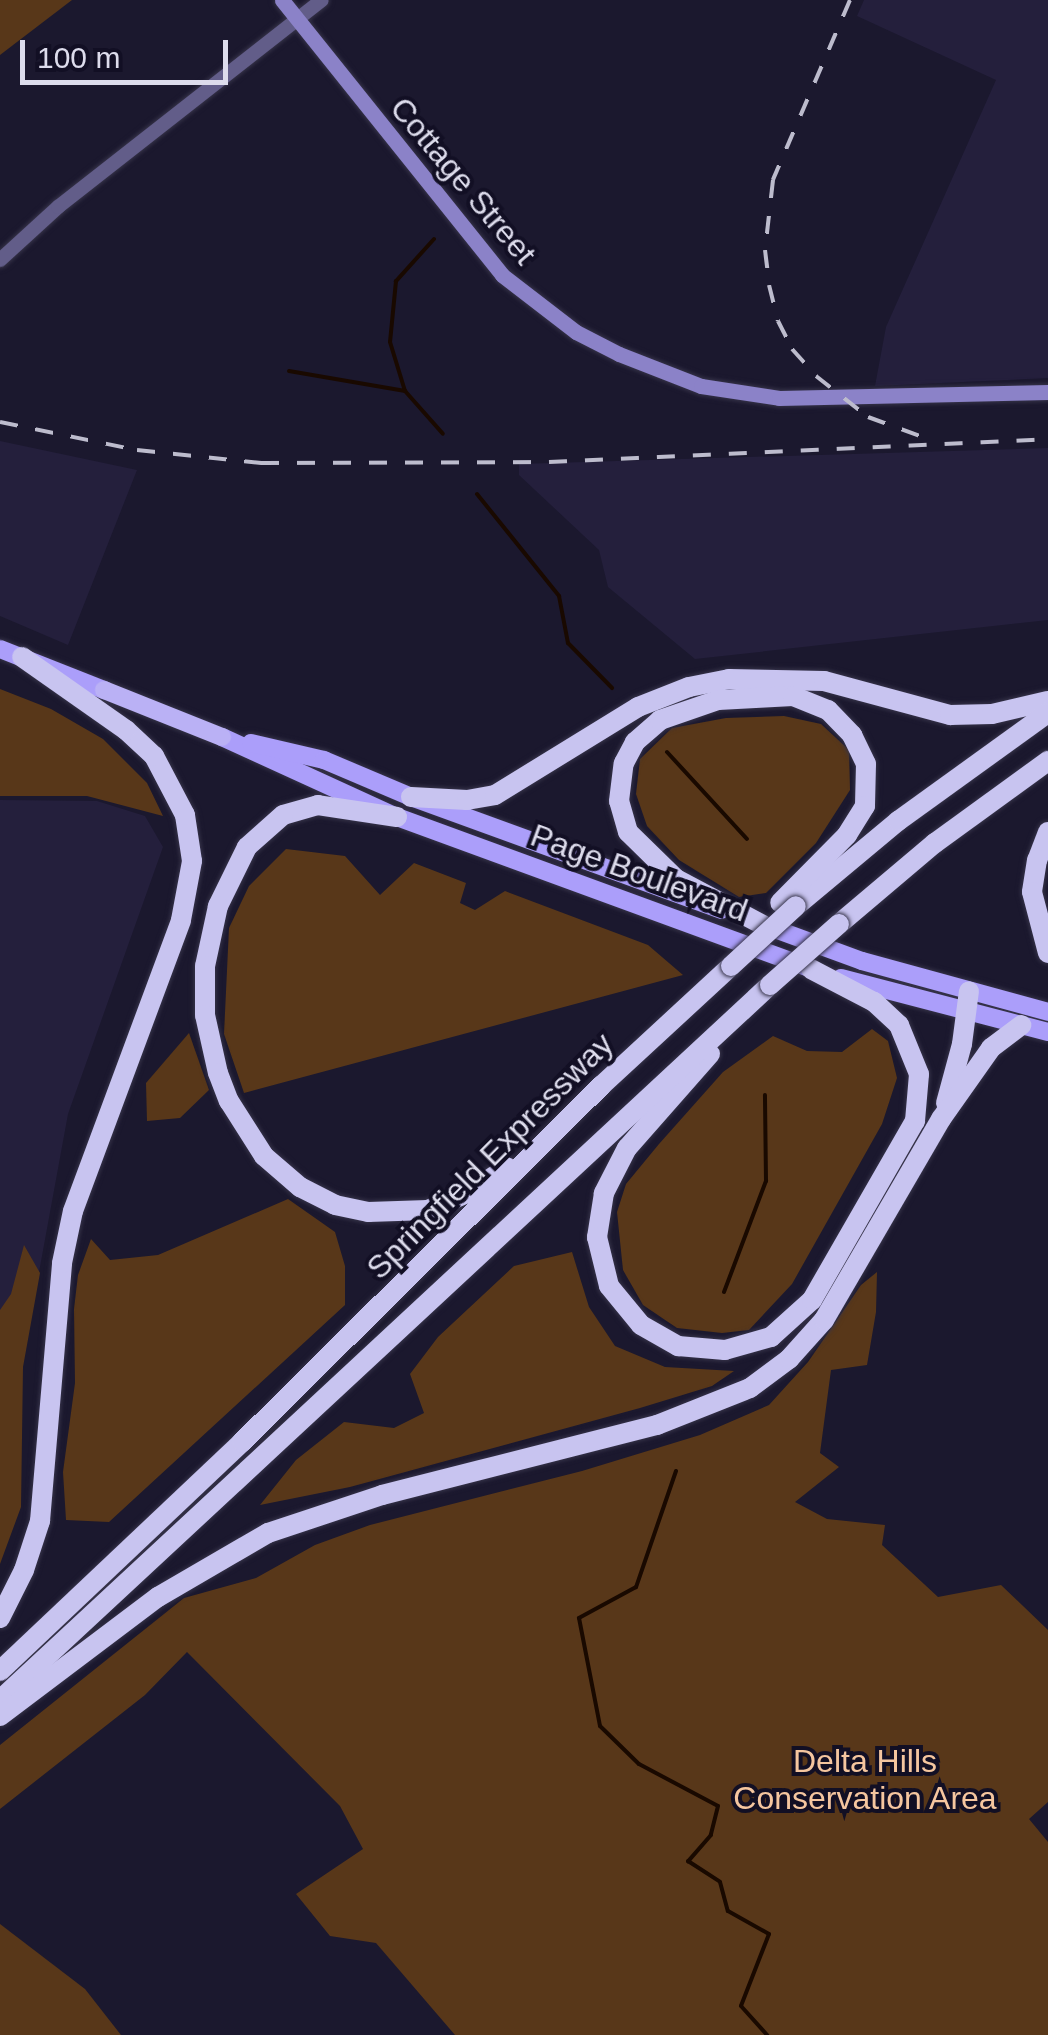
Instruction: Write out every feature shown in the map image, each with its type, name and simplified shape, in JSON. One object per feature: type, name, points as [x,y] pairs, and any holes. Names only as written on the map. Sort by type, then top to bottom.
[{"type":"highway","points":[[0,1618],[24,1570],[40,1520],[60,1275],[70,1225],[181,920],[192,860],[185,815],[154,756],[126,730],[22,658]]},
{"type":"highway","points":[[411,796],[467,800],[495,795],[638,706],[716,681],[768,676],[824,681],[950,716],[992,714],[1048,701]]},
{"type":"highway","name":"Page Boulevard","points":[[104,690],[222,737]]},
{"type":"highway","points":[[764,925],[676,879],[653,862],[628,832],[620,801],[624,763],[635,742],[660,720],[718,700],[793,696],[837,717],[859,746],[868,788],[860,817],[788,905]]},
{"type":"highway","name":"Springfield Expressway","points":[[0,1672],[242,1442],[788,905],[1048,713]]},
{"type":"highway","name":"Springfield Expressway","points":[[0,1701],[770,984],[934,843],[1048,761]]},
{"type":"highway","points":[[397,817],[332,805],[283,816],[247,847],[221,898],[208,950],[205,1015],[222,1086],[255,1143],[290,1179],[335,1206],[368,1212],[422,1211],[482,1186],[589,1098]]},
{"type":"highway","points":[[1048,832],[1036,860],[1032,892],[1048,953]]},
{"type":"highway","points":[[770,984],[637,1134],[612,1172],[602,1200],[599,1255],[613,1293],[648,1331],[685,1348],[733,1349],[771,1337],[793,1320],[822,1286],[913,1125],[919,1074],[902,1030],[874,1002],[811,969]]},
{"type":"highway","points":[[941,1119],[960,1054],[969,991]]},
{"type":"highway","points":[[0,1716],[158,1597],[268,1533],[382,1495],[669,1421],[750,1388],[788,1359],[824,1320],[941,1119],[991,1048],[1020,1026]]},
{"type":"main road","name":"Cottage Street","points":[[282,0],[502,275],[576,332],[618,354],[701,386],[779,398],[1048,392]]},
{"type":"main road","name":"Page Boulevard","points":[[0,648],[104,690]]},
{"type":"main road","name":"Page Boulevard","points":[[222,737],[324,760],[411,796],[862,960],[1048,1012]]},
{"type":"main road","name":"Page Boulevard","points":[[222,737],[397,817],[811,969],[964,1013],[1048,1032]]},
{"type":"street","points":[[0,260],[58,207],[322,0]]},
{"type":"shaded area","points":[[864,0],[1048,0],[1048,378],[875,386],[886,327],[996,80],[857,16]]},
{"type":"shaded area","points":[[0,441],[137,470],[68,645],[0,616]]},
{"type":"shaded area","points":[[1048,448],[1048,620],[695,659],[608,587],[599,550],[519,475],[519,464]]},
{"type":"shaded area","points":[[0,800],[97,801],[145,816],[163,847],[68,1114],[0,1485]]},
{"type":"green space","points":[[0,0],[72,0],[0,55]]},
{"type":"green space","points":[[0,689],[51,709],[103,739],[147,783],[163,816],[87,796],[0,796]]},
{"type":"green space","points":[[784,716],[821,724],[849,750],[850,790],[816,843],[766,893],[739,897],[679,860],[647,826],[636,794],[640,759],[672,728],[726,718]]},
{"type":"green space","points":[[286,849],[345,856],[380,895],[414,863],[466,883],[460,903],[475,910],[505,891],[648,945],[683,975],[244,1093],[224,1034],[229,928],[249,886]]},
{"type":"green space","points":[[872,1029],[888,1041],[897,1078],[882,1124],[792,1284],[749,1330],[722,1333],[677,1328],[643,1305],[623,1270],[617,1212],[626,1184],[659,1144],[723,1072],[773,1036],[807,1051],[842,1052]]},
{"type":"green space","points":[[189,1033],[209,1090],[180,1118],[147,1121],[146,1083]]},
{"type":"green space","points":[[288,1199],[335,1232],[345,1266],[345,1305],[109,1522],[66,1520],[63,1472],[75,1383],[74,1309],[78,1275],[91,1239],[110,1260],[158,1255]]},
{"type":"green space","points":[[24,1245],[40,1273],[23,1367],[21,1507],[0,1564],[0,1310],[11,1294]]},
{"type":"green space","points":[[572,1252],[589,1307],[615,1346],[665,1367],[734,1371],[712,1386],[640,1408],[350,1487],[260,1505],[296,1460],[344,1422],[394,1428],[424,1413],[410,1374],[438,1337],[514,1266]]},
{"type":"green space","name":"Delta Hills Conservation Area","points":[[877,1272],[876,1312],[867,1365],[831,1370],[820,1453],[839,1467],[795,1502],[827,1519],[885,1525],[882,1545],[938,1597],[1001,1585],[1048,1630],[1048,1802],[1029,1819],[1048,1842],[1048,2035],[455,2035],[376,1943],[330,1936],[296,1894],[363,1849],[340,1806],[187,1652],[145,1695],[0,1809],[0,1745],[184,1598],[256,1578],[315,1545],[370,1525],[582,1471],[700,1435],[769,1405],[808,1362],[861,1285]]},
{"type":"green space","points":[[0,1924],[85,1989],[121,2035],[0,2035]]},
{"type":"waterway","points":[[434,239],[396,281],[390,342],[405,391],[443,434]]},
{"type":"waterway","points":[[289,371],[405,391]]},
{"type":"waterway","points":[[477,494],[559,596],[568,643],[612,688]]},
{"type":"waterway","points":[[667,752],[747,839]]},
{"type":"waterway","points":[[724,1292],[766,1181],[765,1095]]},
{"type":"waterway","points":[[676,1471],[636,1587],[579,1618],[600,1726],[639,1764],[718,1806],[711,1835],[688,1861],[720,1882],[728,1911],[769,1934],[741,2006],[767,2035]]},
{"type":"railway","points":[[850,0],[773,180],[765,250],[769,285],[778,321],[792,349],[816,376],[868,417],[920,436]]},
{"type":"railway","points":[[0,422],[137,450],[261,463],[549,462],[1048,439]]}]
